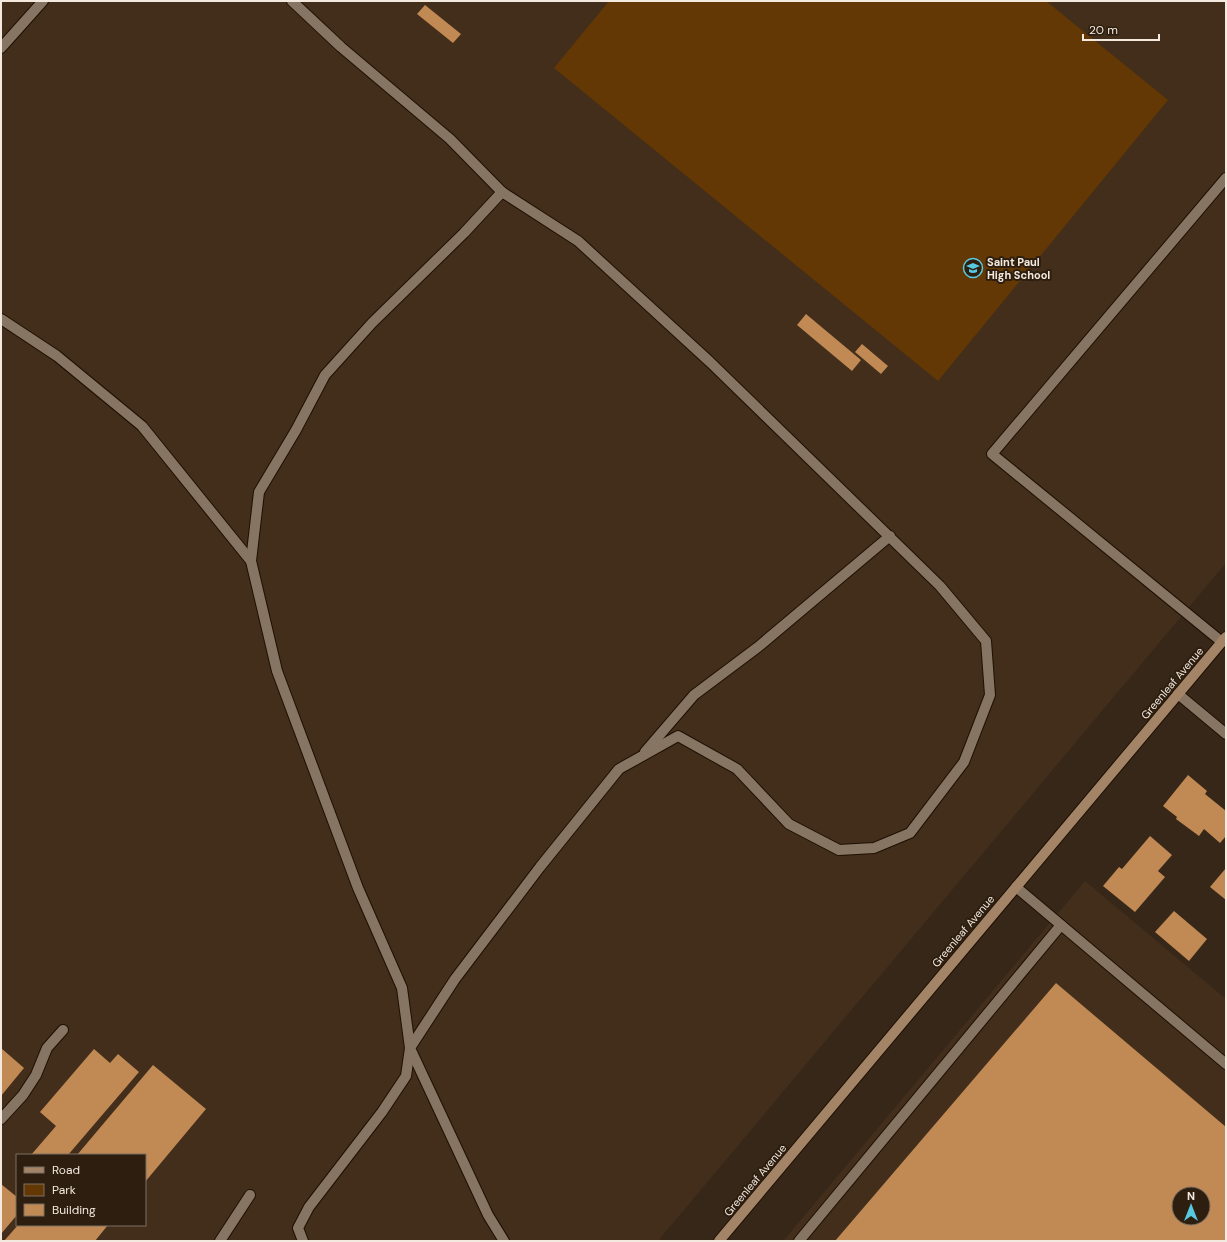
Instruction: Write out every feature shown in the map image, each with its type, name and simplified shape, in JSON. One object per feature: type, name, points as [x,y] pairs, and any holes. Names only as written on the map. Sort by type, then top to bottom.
[{"type":"main road","name":"Greenleaf Avenue","points":[[719,1241],[1224,640]]},
{"type":"street","points":[[1,48],[43,1]]},
{"type":"street","points":[[292,1],[341,47],[450,139],[502,192],[578,242],[710,362],[940,586],[986,641],[990,694],[964,762],[910,833],[874,848],[839,850],[789,824],[737,769],[678,736],[619,769],[540,867],[455,979],[410,1048]]},
{"type":"street","points":[[1224,640],[992,454],[1226,178]]},
{"type":"street","points":[[303,1241],[298,1228],[309,1207],[382,1112],[406,1076],[410,1048],[402,988],[358,888],[277,671],[251,561],[259,492],[296,430],[325,375],[372,323],[464,233],[502,192]]},
{"type":"street","points":[[1,319],[57,356],[142,426],[251,561]]},
{"type":"street","points":[[641,757],[694,694],[758,647],[890,536]]},
{"type":"street","points":[[1178,694],[1226,734]]},
{"type":"street","points":[[1016,887],[1226,1064]]},
{"type":"street","points":[[799,1241],[1061,925]]},
{"type":"street","points":[[1,1119],[26,1090],[36,1075],[47,1048],[63,1030]]},
{"type":"street","points":[[410,1048],[488,1215],[504,1241]]},
{"type":"street","points":[[220,1241],[250,1195]]},
{"type":"shaded area","points":[[1,1],[1226,1],[1226,563],[658,1241],[1,1241]]},
{"type":"shaded area","points":[[1085,881],[1226,999],[1226,1241],[783,1241]]},
{"type":"green space","points":[[609,1],[1046,1],[1168,100],[938,381],[554,68]]},
{"type":"building","points":[[425,5],[461,34],[453,43],[417,14]]},
{"type":"building","points":[[806,314],[861,360],[852,371],[797,325]]},
{"type":"building","points":[[862,344],[888,366],[881,374],[855,352]]},
{"type":"building","points":[[1188,775],[1207,791],[1205,794],[1226,811],[1226,836],[1220,843],[1204,829],[1199,836],[1176,819],[1177,817],[1163,806]]},
{"type":"building","points":[[1150,836],[1172,855],[1158,871],[1165,877],[1135,912],[1103,886],[1119,867],[1122,869]]},
{"type":"building","points":[[1226,868],[1226,900],[1210,887]]},
{"type":"building","points":[[1174,911],[1207,939],[1189,961],[1155,932]]},
{"type":"building","points":[[1056,983],[1226,1127],[1226,1241],[835,1241]]},
{"type":"building","points":[[1,1048],[24,1068],[1,1096]]},
{"type":"building","points":[[94,1049],[110,1063],[118,1054],[139,1072],[69,1154],[32,1154],[56,1126],[40,1112]]},
{"type":"building","points":[[153,1065],[206,1109],[146,1181],[146,1154],[78,1154]]},
{"type":"building","points":[[1,1184],[16,1196],[16,1216],[1,1234]]},
{"type":"building","points":[[17,1226],[107,1226],[95,1241],[4,1241]]},
{"type":"place","name":"Saint Paul High School","points":[[973,268]]}]
